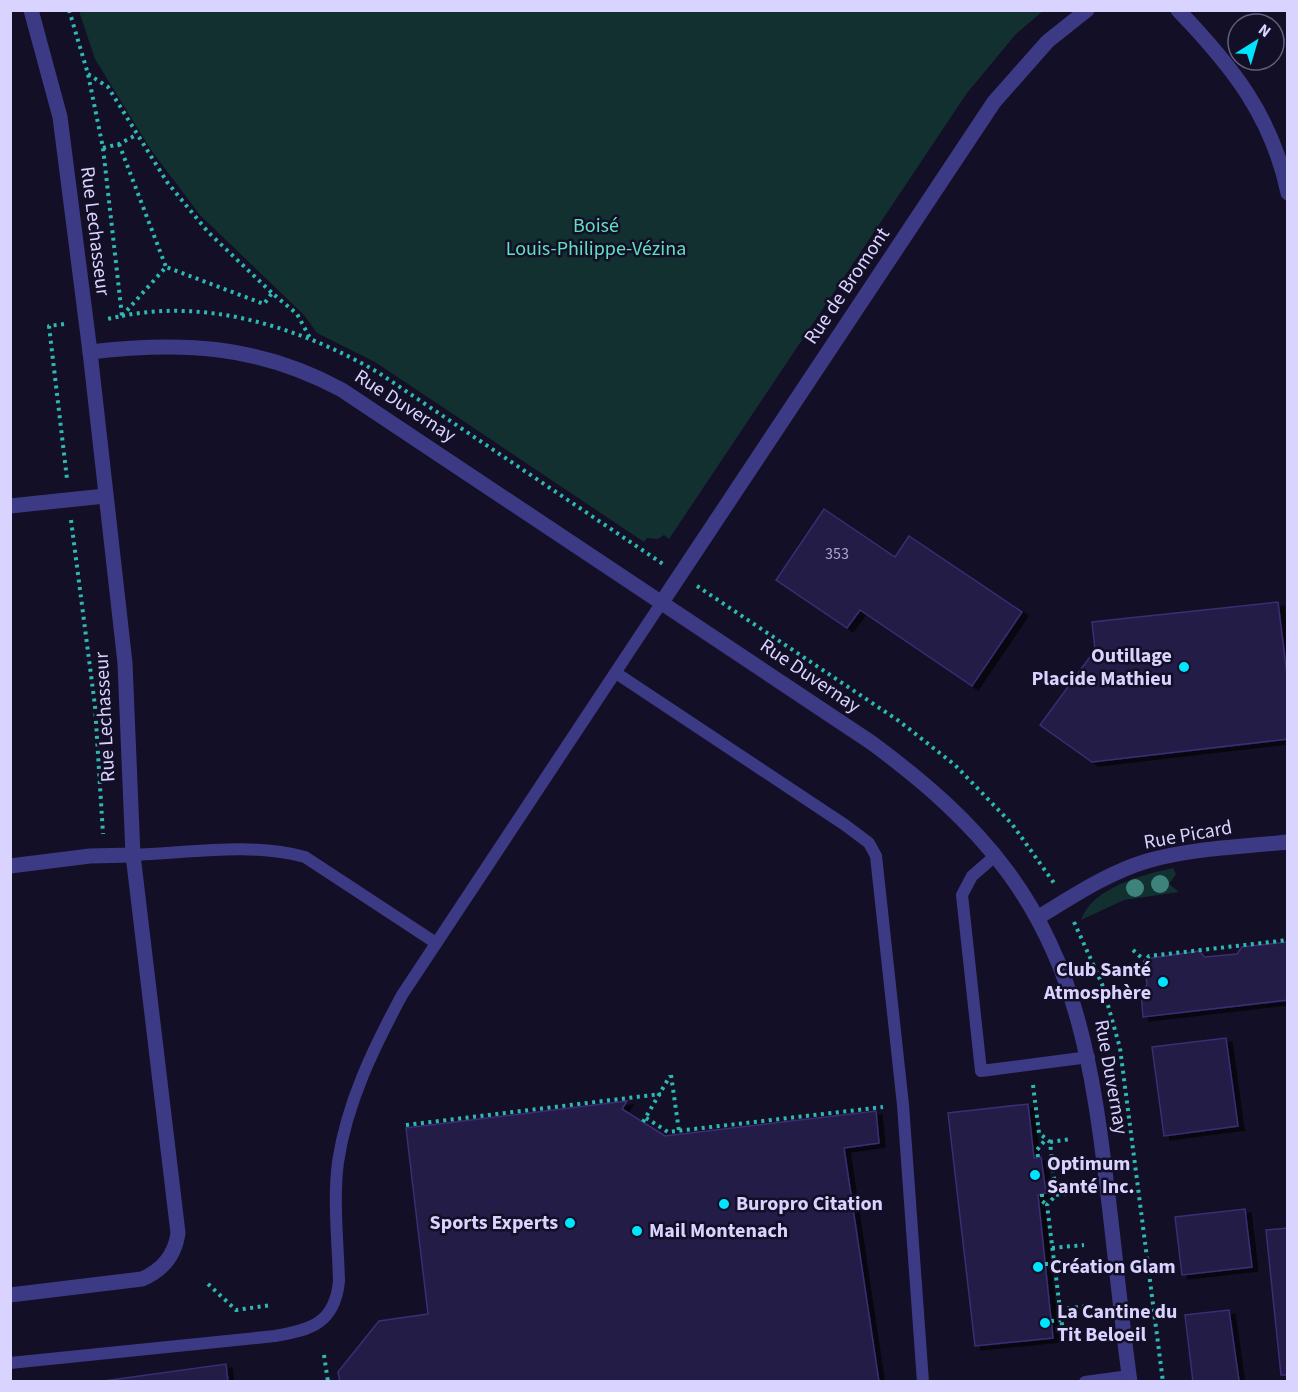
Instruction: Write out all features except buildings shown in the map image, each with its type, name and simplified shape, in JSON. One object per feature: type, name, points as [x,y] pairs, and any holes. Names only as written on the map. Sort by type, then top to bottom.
[{"type":"street","name":"Rue Lechasseur","points":[[10,1295],[142,1279],[164,1265],[177,1242],[178,1224],[134,855],[125,663],[90,352],[60,117],[31,10]]},
{"type":"street","name":"Rue de Bromont","points":[[662,602],[994,102],[1048,41],[1087,10]]},
{"type":"street","points":[[1178,10],[1227,64],[1262,116],[1277,153],[1287,193]]},
{"type":"street","name":"Rue Duvernay","points":[[90,352],[133,347],[202,347],[260,357],[302,370],[382,415],[662,602],[915,775],[955,811],[995,856],[1037,918],[1070,990],[1089,1057],[1098,1109],[1130,1379]]},
{"type":"street","points":[[10,506],[105,496]]},
{"type":"street","name":"Rue Picard","points":[[1037,918],[1098,882],[1146,862],[1172,855],[1287,842]]},
{"type":"street","points":[[10,866],[90,856],[134,855]]},
{"type":"lane","points":[[10,1363],[275,1336],[309,1329],[327,1316],[338,1290],[338,1164],[347,1123],[370,1056],[402,995],[662,602]]},
{"type":"lane","points":[[616,673],[852,830],[869,843],[876,856],[903,1105],[923,1382]]},
{"type":"lane","points":[[134,855],[228,849],[279,850],[305,857],[436,943]]},
{"type":"lane","points":[[995,856],[972,876],[962,896],[981,1071],[1089,1057]]},
{"type":"lane","points":[[1085,1382],[1130,1379]]},
{"type":"path","points":[[88,74],[108,87],[167,182],[208,232],[297,314],[311,339]]},
{"type":"path","points":[[103,148],[119,144],[136,135]]},
{"type":"path","points":[[119,144],[166,267],[264,304],[272,293]]},
{"type":"path","points":[[122,316],[166,267]]},
{"type":"path","points":[[706,592],[890,715],[955,765],[1012,824],[1057,887]]},
{"type":"path","name":"Rue Duvernay","points":[[1072,917],[1102,984],[1120,1048],[1163,1382]]},
{"type":"path","points":[[1132,951],[1146,962],[1149,956],[1287,940]]},
{"type":"path","points":[[679,1131],[671,1075],[644,1120],[668,1132],[679,1131],[874,1108]]},
{"type":"path","points":[[406,1125],[661,1094]]},
{"type":"path","points":[[1035,1100],[1039,1133],[1048,1140],[1056,1195]]},
{"type":"path","points":[[1038,1157],[1037,1150],[1048,1140],[1071,1139]]},
{"type":"path","points":[[1047,1205],[1056,1195],[1077,1191]]},
{"type":"path","points":[[1042,1194],[1042,1201],[1047,1205],[1064,1341]]},
{"type":"path","points":[[1052,1248],[1083,1245]]},
{"type":"path","points":[[1045,1264],[1054,1264]]},
{"type":"path","points":[[208,1284],[236,1310],[272,1305]]},
{"type":"path","points":[[1060,1309],[1091,1306]]},
{"type":"path","points":[[1051,1321],[1061,1320]]},
{"type":"path","points":[[324,1355],[328,1382]]},
{"type":"green space","name":"Boisé Louis-Philippe-Vézina","points":[[79,10],[1043,11],[1016,34],[967,93],[669,539],[664,535],[658,539],[647,538],[644,542],[375,362],[317,333],[304,315],[200,215],[151,150],[95,59]]},
{"type":"green space","points":[[1173,868],[1176,874],[1169,884],[1179,892],[1124,900],[1081,920],[1087,909],[1107,891],[1147,874]]},
{"type":"place","name":"Outillage Placide Mathieu","points":[[1184,667]]},
{"type":"place","name":"Club Santé Atmosphère","points":[[1163,982]]},
{"type":"place","name":"Optimum Santé Inc.","points":[[1035,1175]]},
{"type":"place","name":"Buropro Citation","points":[[724,1204]]},
{"type":"place","name":"Sports Experts","points":[[570,1223]]},
{"type":"place","name":"Mail Montenach","points":[[637,1231]]},
{"type":"place","name":"Création Glam","points":[[1038,1267]]},
{"type":"place","name":"La Cantine du Tit Beloeil","points":[[1045,1323]]}]
